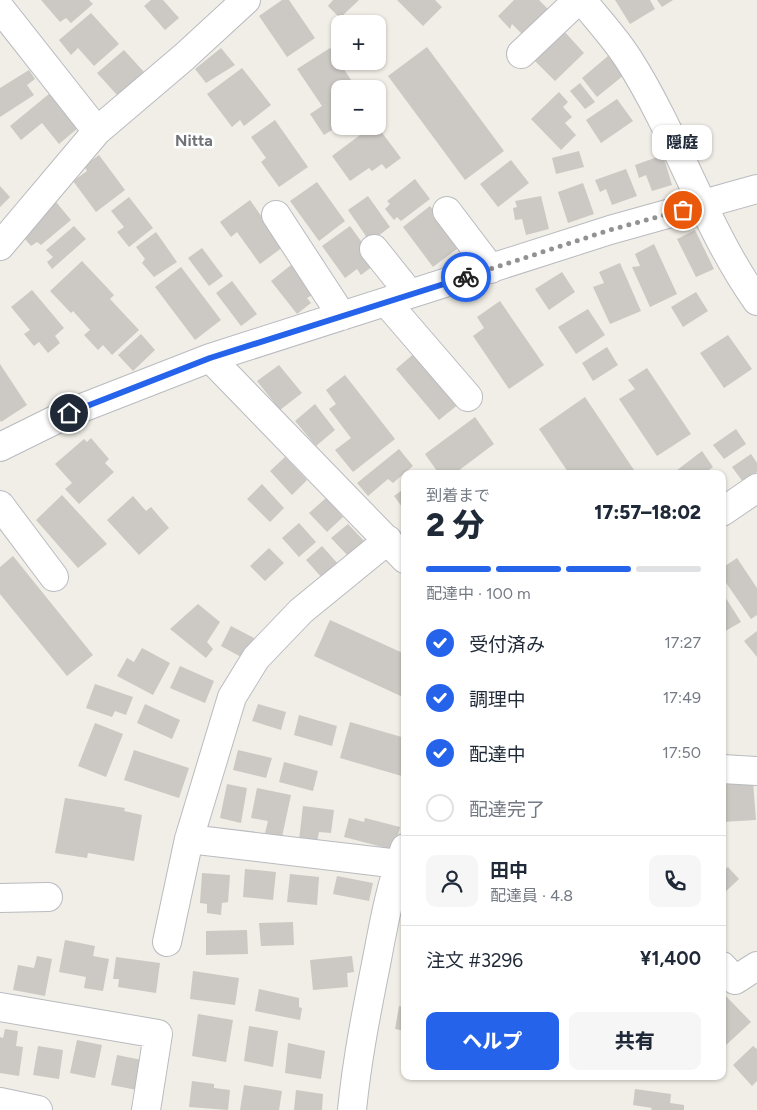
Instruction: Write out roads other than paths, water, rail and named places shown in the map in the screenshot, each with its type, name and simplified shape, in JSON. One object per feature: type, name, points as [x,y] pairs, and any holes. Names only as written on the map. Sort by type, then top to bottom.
[{"type":"street","points":[[0,246],[97,131],[184,57],[246,0]]},
{"type":"street","points":[[521,54],[580,0],[628,58],[661,117],[701,205],[737,272],[757,301]]},
{"type":"street","points":[[0,8],[97,131]]},
{"type":"street","points":[[0,447],[69,413],[210,358],[610,230],[757,189]]},
{"type":"street","points":[[447,211],[491,269]]},
{"type":"street","points":[[276,215],[342,316]]},
{"type":"street","points":[[374,249],[399,299],[468,398]]},
{"type":"street","points":[[167,942],[189,839],[232,697],[256,658],[301,612],[397,550],[210,358]]},
{"type":"street","points":[[726,509],[757,488]]},
{"type":"street","points":[[0,505],[54,576]]},
{"type":"street","points":[[726,769],[757,771]]},
{"type":"street","points":[[189,839],[401,856]]},
{"type":"street","points":[[352,1110],[358,1056],[384,922],[401,860]]},
{"type":"street","points":[[0,898],[48,897]]},
{"type":"street","points":[[726,970],[735,980],[757,966]]},
{"type":"street","points":[[0,1007],[158,1034],[146,1110]]},
{"type":"street","points":[[0,1102],[38,1110]]},
{"type":"place","name":"隠庭","points":[[683,210]]},
{"type":"district","name":"Nitta","points":[[194,140]]}]
